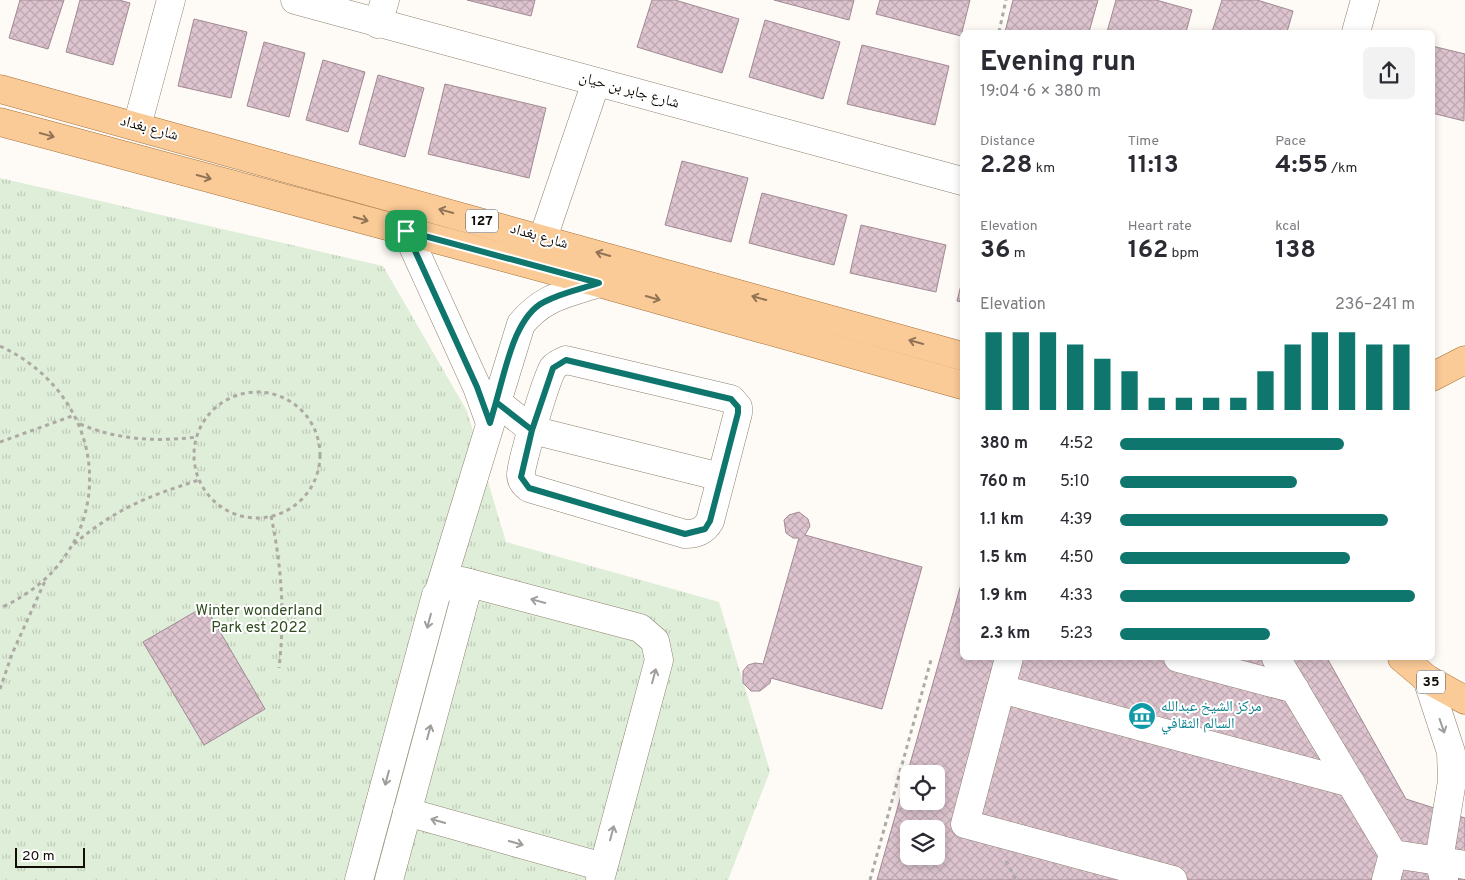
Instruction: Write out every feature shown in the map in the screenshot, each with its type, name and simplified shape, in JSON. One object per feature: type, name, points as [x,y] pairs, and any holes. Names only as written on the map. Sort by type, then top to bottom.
[{"type":"main road","name":"شارع بغداد","points":[[0,88],[960,355]]},
{"type":"main road","name":"شارع بغداد","points":[[0,122],[599,283],[960,384]]},
{"type":"main road","points":[[1435,375],[1465,360]]},
{"type":"main road","name":"35","points":[[1404,660],[1426,679],[1465,700]]},
{"type":"street","points":[[137,126],[171,0]]},
{"type":"street","name":"شارع جابر بن حيان","points":[[297,0],[382,12],[596,82],[960,180]]},
{"type":"street","points":[[1357,30],[1365,0]]},
{"type":"street","points":[[543,238],[596,82]]},
{"type":"street","points":[[406,231],[477,387],[493,412],[532,430],[722,477]]},
{"type":"street","points":[[359,880],[436,595],[440,588],[521,324],[532,310],[543,302],[599,283]]},
{"type":"street","points":[[566,360],[731,399],[738,407],[710,521],[705,529],[685,534],[529,488],[521,477],[532,430],[553,368],[566,360]]},
{"type":"street","points":[[407,812],[602,873],[659,660],[655,641],[640,628],[469,583],[454,581],[440,588]]},
{"type":"street","points":[[388,880],[469,583]]},
{"type":"street","points":[[1008,660],[965,824],[1173,880]]},
{"type":"street","points":[[1186,660],[1295,689]]},
{"type":"street","points":[[1277,660],[1393,854],[1450,868],[1451,752],[1426,679]]},
{"type":"street","points":[[1000,689],[1351,783]]},
{"type":"street","points":[[1386,880],[1393,854]]},
{"type":"street","points":[[1460,880],[1465,875]]},
{"type":"path","points":[[998,30],[1006,0]]},
{"type":"path","points":[[0,346],[19,356],[47,376],[65,397],[79,424],[87,451],[90,486],[84,514],[71,546]]},
{"type":"path","points":[[265,393],[286,400],[303,412],[312,424],[319,445],[319,466],[315,480],[297,504],[271,516],[242,516],[228,511],[206,493],[199,480],[194,452],[197,437],[211,412],[236,396],[265,393]]},
{"type":"path","points":[[0,442],[75,416]]},
{"type":"path","points":[[79,424],[97,431],[136,439],[177,440],[197,437]]},
{"type":"path","points":[[0,608],[31,592],[46,578],[71,546],[109,517],[129,505],[199,480]]},
{"type":"path","points":[[271,516],[282,592],[282,638],[279,668]]},
{"type":"path","points":[[0,689],[12,654],[46,578]]},
{"type":"path","points":[[870,880],[931,660]]},
{"type":"green space","name":"Winter wonderland Park est 2022","points":[[0,178],[383,266],[467,411],[506,542],[719,602],[770,771],[728,880],[0,880]]},
{"type":"building","points":[[20,0],[64,0],[48,49],[9,38]]},
{"type":"building","points":[[80,0],[119,0],[130,3],[113,65],[66,52]]},
{"type":"building","points":[[467,0],[535,0],[531,16]]},
{"type":"building","points":[[652,0],[675,0],[739,19],[722,73],[637,47]]},
{"type":"building","points":[[774,0],[854,0],[849,20]]},
{"type":"building","points":[[880,0],[970,0],[962,30],[960,30],[960,36],[876,14]]},
{"type":"building","points":[[1013,0],[1098,0],[1090,30],[1006,30]]},
{"type":"building","points":[[1116,0],[1156,0],[1192,10],[1187,30],[1108,30]]},
{"type":"building","points":[[1222,0],[1257,0],[1293,11],[1288,30],[1213,30]]},
{"type":"building","points":[[194,19],[247,32],[231,98],[178,86]]},
{"type":"building","points":[[765,20],[840,42],[823,99],[749,77]]},
{"type":"building","points":[[264,42],[305,53],[289,117],[247,106]]},
{"type":"building","points":[[862,45],[949,66],[935,125],[847,104]]},
{"type":"building","points":[[1435,47],[1465,54],[1464,121],[1435,114]]},
{"type":"building","points":[[323,60],[365,72],[348,132],[306,120]]},
{"type":"building","points":[[378,75],[424,88],[405,157],[359,144]]},
{"type":"building","points":[[445,84],[546,108],[529,178],[428,154]]},
{"type":"building","points":[[682,161],[748,178],[731,242],[665,225]]},
{"type":"building","points":[[762,193],[847,215],[834,265],[749,243]]},
{"type":"building","points":[[861,225],[946,245],[936,292],[850,273]]},
{"type":"building","points":[[960,289],[960,302],[957,301]]},
{"type":"building","points":[[799,512],[808,519],[810,526],[805,535],[922,567],[882,709],[771,678],[770,683],[760,691],[751,691],[743,683],[743,671],[748,665],[755,663],[763,664],[799,538],[793,538],[786,533],[784,520],[789,515]]},
{"type":"building","name":"مركز الشيخ عبدالله السالم الثقافي","points":[[960,588],[960,660],[1328,660],[1406,799],[1465,818],[1465,880],[877,880],[900,799],[900,810],[945,810],[945,765],[910,765]]},
{"type":"building","points":[[205,606],[265,709],[204,745],[143,642]]},
{"type":"place","name":"مركز الشيخ عبدالله السالم الثقافي","points":[[1142,716]]},
{"type":"route","points":[[406,231],[468,371],[477,387],[490,423],[496,402],[532,430],[553,368],[559,362],[566,360],[731,399],[738,407],[738,413],[710,521],[705,529],[685,534],[529,488],[524,484],[521,477],[522,467],[532,430],[511,414],[496,402],[510,353],[521,324],[532,310],[543,302],[599,283],[406,231]]}]
